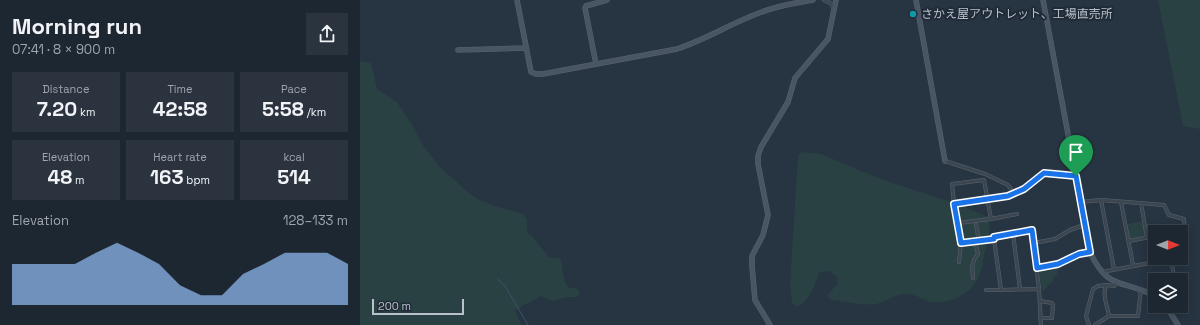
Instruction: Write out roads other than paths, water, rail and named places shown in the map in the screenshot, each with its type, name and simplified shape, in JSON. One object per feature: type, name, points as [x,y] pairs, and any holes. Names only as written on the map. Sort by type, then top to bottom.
[{"type":"street","points":[[517,0],[531,72],[536,74],[543,74],[677,49],[691,45],[761,12],[813,0]]},
{"type":"street","points":[[596,64],[585,8],[586,6],[607,0]]},
{"type":"street","points":[[776,0],[778,7]]},
{"type":"street","points":[[824,0],[832,4],[834,15]]},
{"type":"street","points":[[770,325],[755,300],[752,266],[752,256],[763,235],[768,215],[758,164],[758,156],[769,133],[788,102],[795,78],[828,39],[836,0]]},
{"type":"street","points":[[916,0],[945,161],[985,174],[1008,185],[1014,193]]},
{"type":"street","points":[[1043,0],[1090,252],[1101,272],[1116,283],[1147,292]]},
{"type":"street","points":[[458,50],[526,48]]},
{"type":"street","points":[[954,204],[1008,196],[1024,189],[1044,173],[1076,176]]},
{"type":"street","points":[[959,262],[961,243],[952,184],[984,180],[991,218]]},
{"type":"street","points":[[1080,202],[1101,200],[1164,205],[1169,215],[1184,219],[1184,225]]},
{"type":"street","points":[[1101,200],[1114,269]]},
{"type":"street","points":[[1121,202],[1133,265]]},
{"type":"street","points":[[1129,241],[1147,238],[1141,203]]},
{"type":"street","points":[[958,223],[1017,214]]},
{"type":"street","points":[[973,278],[973,260],[978,254],[976,225]]},
{"type":"street","points":[[1034,243],[1055,239],[1070,230],[1084,225]]},
{"type":"street","points":[[961,243],[994,239],[994,237],[1032,230],[1039,289],[1041,325]]},
{"type":"street","points":[[1013,233],[1020,289]]},
{"type":"street","points":[[994,239],[1001,290]]},
{"type":"street","points":[[1037,268],[1058,264],[1079,254],[1090,252]]},
{"type":"street","points":[[1101,272],[1148,262]]},
{"type":"street","points":[[1089,325],[1086,316],[1093,289],[1098,286],[1114,286],[1116,283]]},
{"type":"street","points":[[1107,286],[1105,288],[1105,298],[1109,316]]},
{"type":"street","points":[[986,290],[1039,289]]},
{"type":"street","points":[[1095,325],[1109,316],[1138,316],[1141,290]]},
{"type":"street","points":[[1040,301],[1052,303],[1053,305],[1052,318],[1040,318]]},
{"type":"street","points":[[1170,313],[1178,325]]},
{"type":"waterway","points":[[498,279],[505,286],[528,325]]},
{"type":"place","name":"さかえ屋アウトレット、工場直売所","points":[[913,14]]}]
